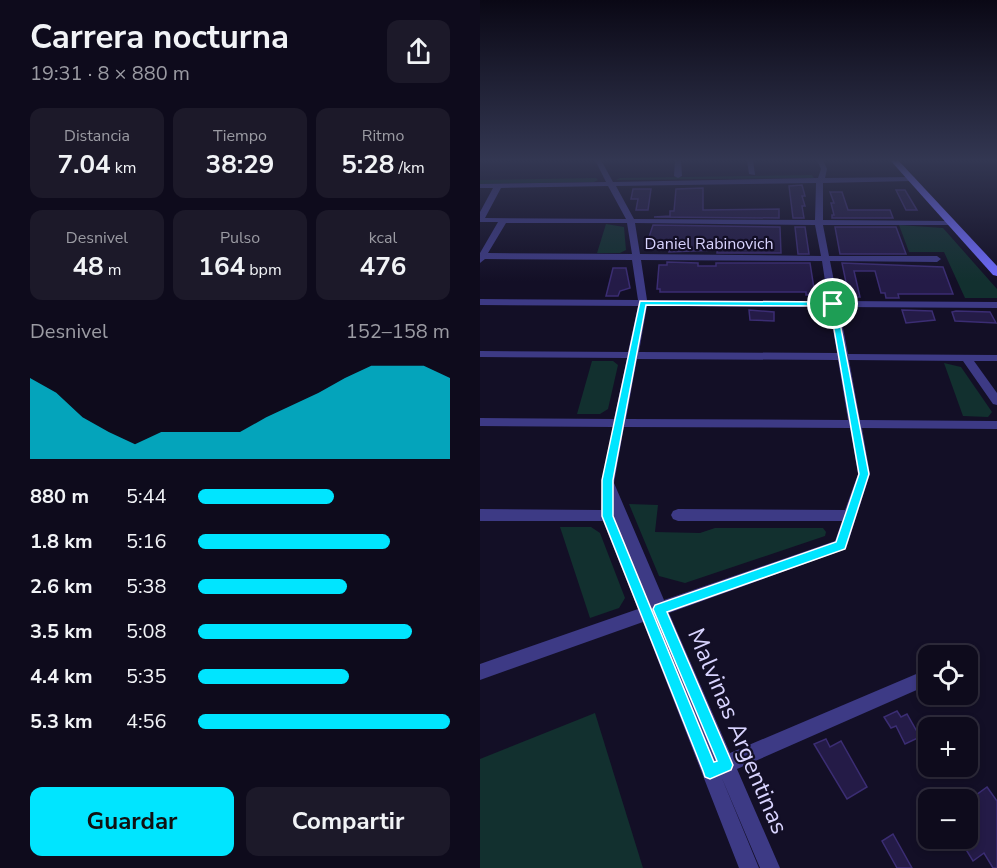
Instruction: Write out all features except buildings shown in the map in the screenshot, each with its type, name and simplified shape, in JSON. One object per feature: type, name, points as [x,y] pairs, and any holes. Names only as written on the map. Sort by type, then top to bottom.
[{"type":"main road","points":[[930,201],[997,273]]},
{"type":"street","points":[[490,201],[480,220],[951,223]]},
{"type":"street","name":"Malvinas Argentinas","points":[[620,201],[631,221],[643,303],[608,480],[614,516],[718,768],[770,868]]},
{"type":"street","points":[[480,672],[841,545],[864,474],[819,222],[820,201]]},
{"type":"street","points":[[481,257],[503,220]]},
{"type":"street","name":"Daniel Rabinovich","points":[[481,257],[937,259]]},
{"type":"street","points":[[480,302],[997,305]]},
{"type":"street","points":[[480,354],[997,358]]},
{"type":"street","points":[[966,357],[997,401]]},
{"type":"street","points":[[480,422],[997,425]]},
{"type":"street","points":[[480,515],[614,516]]},
{"type":"street","points":[[678,515],[850,516]]},
{"type":"street","points":[[718,768],[918,681]]},
{"type":"street","name":"Malvinas Argentinas","points":[[718,768],[749,868]]},
{"type":"green space","points":[[606,224],[624,227],[626,250],[620,253],[597,253]]},
{"type":"green space","points":[[899,225],[943,228],[997,289],[997,298],[965,298],[944,252],[909,252]]},
{"type":"green space","points":[[592,361],[613,361],[618,365],[608,409],[600,414],[577,414]]},
{"type":"green space","points":[[944,363],[961,367],[992,412],[988,417],[963,416]]},
{"type":"green space","points":[[629,504],[658,505],[655,532],[700,533],[715,528],[823,528],[826,532],[825,536],[685,583],[659,576]]},
{"type":"green space","points":[[560,527],[591,527],[600,533],[625,598],[619,608],[590,618]]},
{"type":"green space","points":[[595,713],[643,868],[480,868],[480,759]]},
{"type":"route","points":[[643,303],[833,304],[864,474],[841,545],[660,609],[726,765],[710,771],[608,516],[606,504],[608,480],[643,303]]}]
